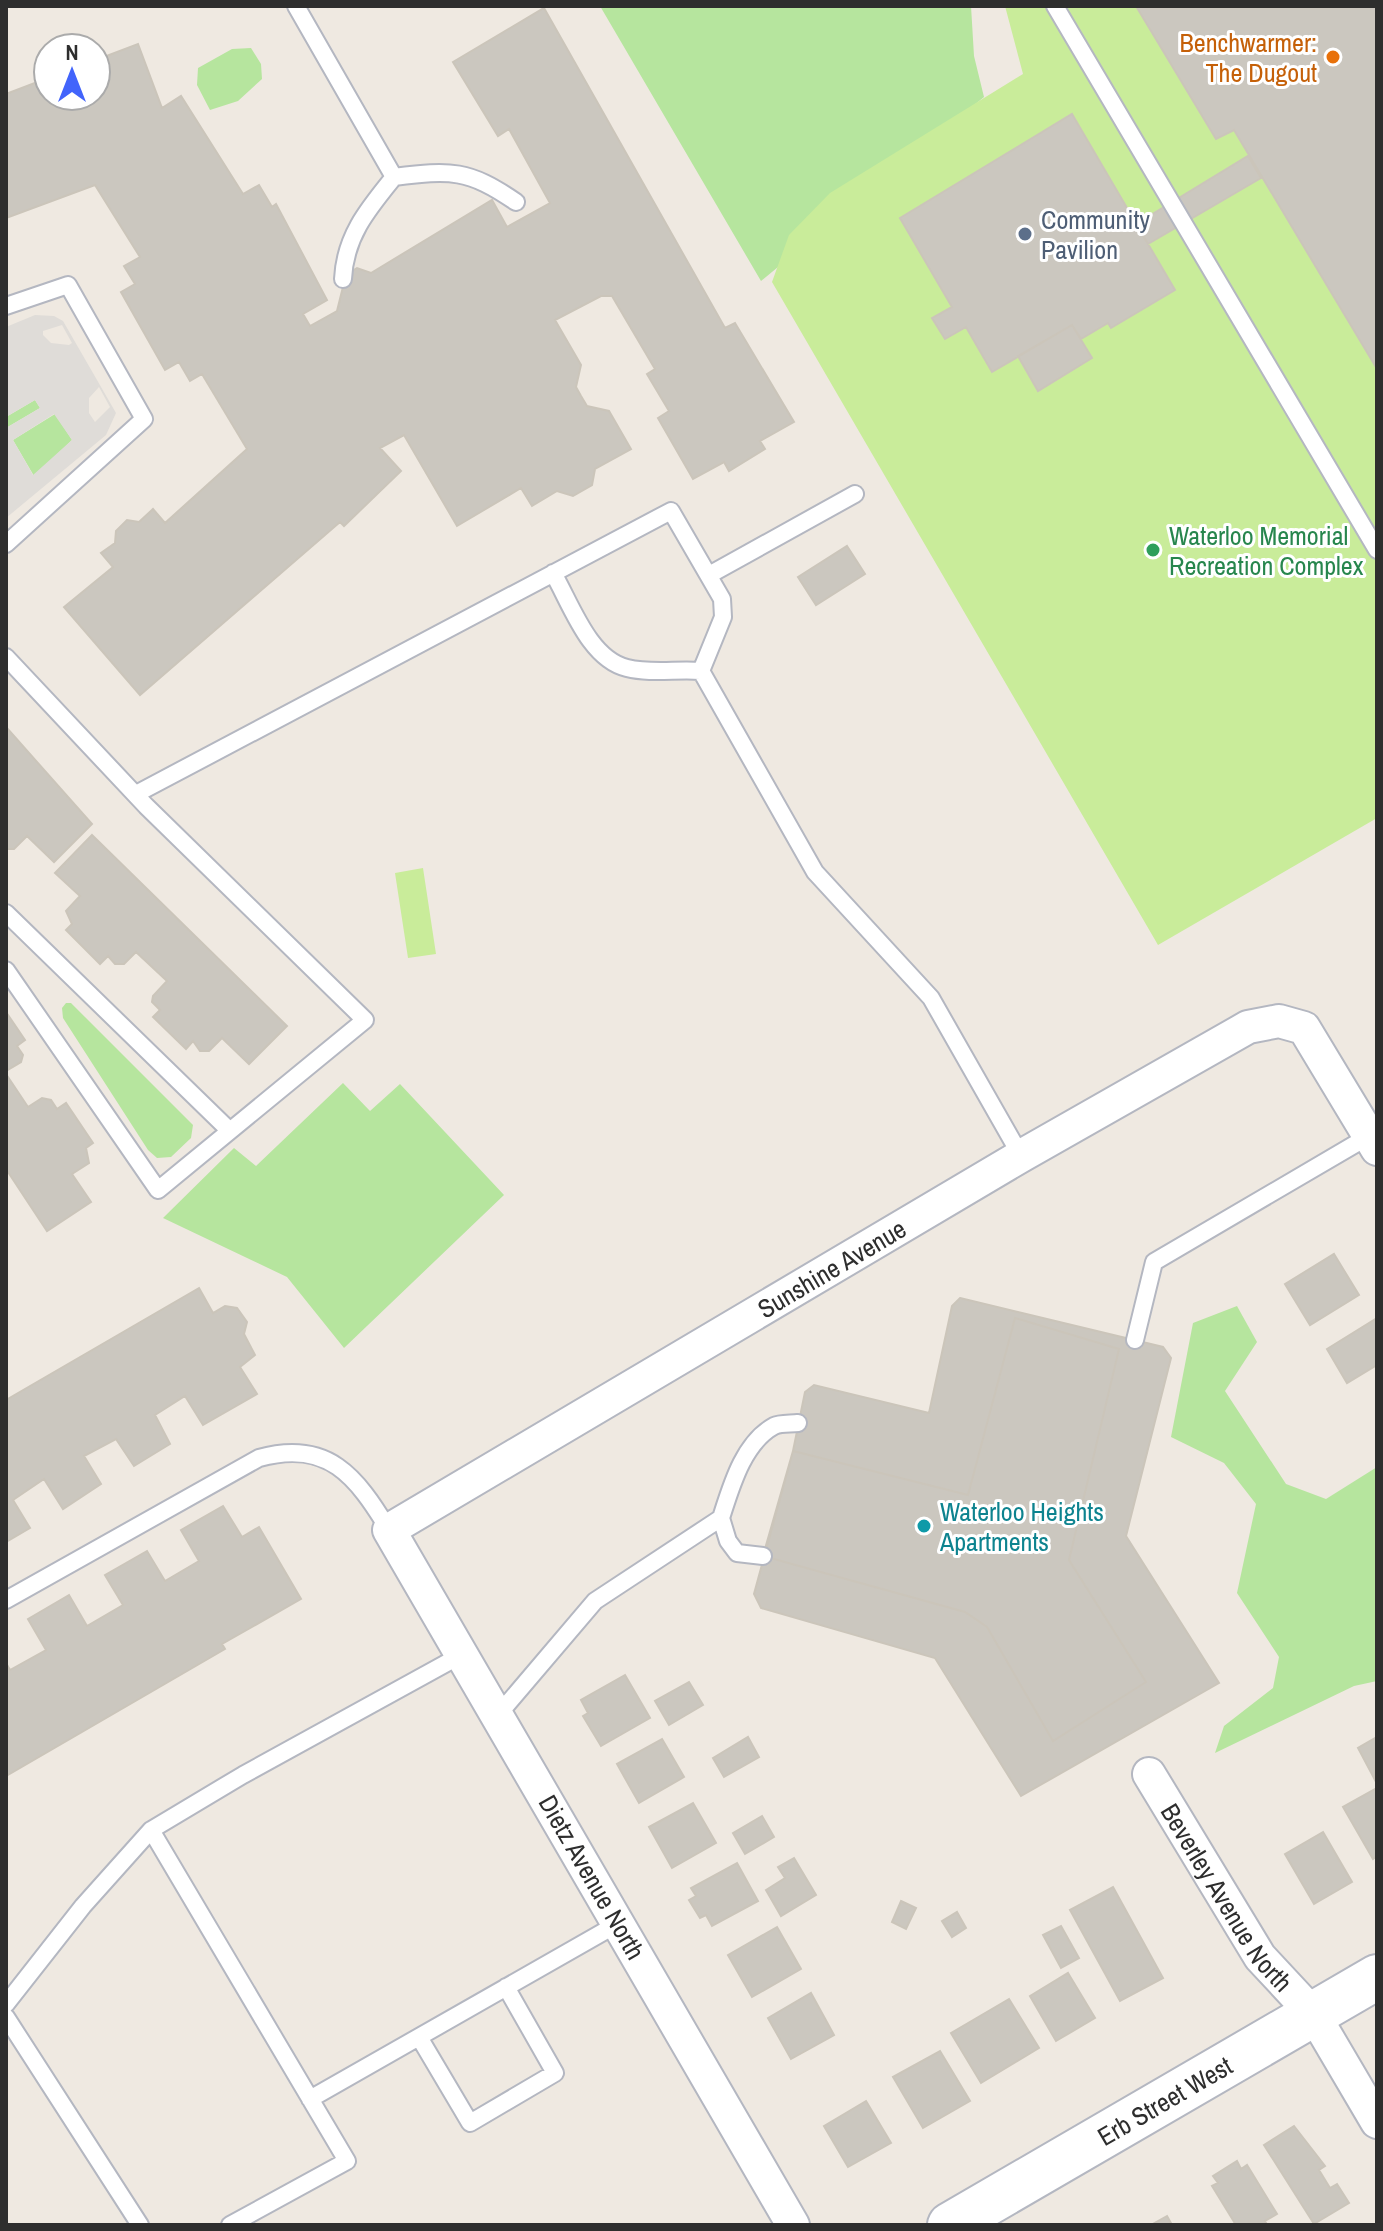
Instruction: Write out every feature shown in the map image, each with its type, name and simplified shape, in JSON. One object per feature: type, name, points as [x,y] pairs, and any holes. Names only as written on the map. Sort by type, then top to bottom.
[{"type":"main road","name":"Erb Street West","points":[[950,2225],[1377,1977]]},
{"type":"street","name":"Sunshine Avenue","points":[[389,1530],[1021,1156],[1248,1027],[1279,1021],[1304,1028],[1373,1142]]},
{"type":"street","name":"Dietz Avenue North","points":[[389,1530],[793,2225]]},
{"type":"street","name":"Beverley Avenue North","points":[[1149,1774],[1260,1957],[1314,2015],[1377,2122]]},
{"type":"lane","points":[[296,6],[394,177]]},
{"type":"lane","points":[[1055,6],[1377,550]]},
{"type":"lane","points":[[343,279],[344,255],[352,235],[364,214],[394,177],[455,172],[483,179],[516,202]]},
{"type":"lane","points":[[6,306],[68,285],[144,419],[6,544]]},
{"type":"lane","points":[[709,575],[855,494]]},
{"type":"lane","points":[[136,794],[671,511],[722,599],[723,617],[701,671]]},
{"type":"lane","points":[[553,573],[602,657],[624,668],[644,671],[701,671]]},
{"type":"lane","points":[[6,657],[136,794],[365,1020],[158,1190],[6,970]]},
{"type":"lane","points":[[701,671],[815,872],[931,998],[1021,1156]]},
{"type":"lane","points":[[6,913],[230,1131]]},
{"type":"lane","points":[[1135,1340],[1154,1262],[1373,1142]]},
{"type":"lane","points":[[763,1556],[737,1553],[728,1541],[721,1518],[736,1473],[755,1444],[774,1426],[798,1423]]},
{"type":"lane","points":[[6,1600],[259,1458],[288,1450],[319,1458],[345,1471],[365,1492],[389,1530]]},
{"type":"lane","points":[[498,1715],[595,1601],[721,1518]]},
{"type":"lane","points":[[6,2004],[83,1906],[151,1830],[243,1775],[463,1654]]},
{"type":"lane","points":[[151,1830],[347,2161],[230,2225]]},
{"type":"lane","points":[[310,2099],[619,1923]]},
{"type":"lane","points":[[419,2037],[470,2123],[555,2073],[506,1987]]},
{"type":"lane","points":[[6,2017],[140,2225]]},
{"type":"green space","points":[[600,6],[971,6],[974,56],[984,97],[761,281]]},
{"type":"green space","name":"Waterloo Memorial Recreation Complex","points":[[1005,6],[1377,6],[1377,818],[1158,945],[772,282],[789,235],[830,193],[1023,74]]},
{"type":"green space","points":[[251,48],[261,64],[262,79],[238,101],[210,110],[197,85],[198,68],[232,49]]},
{"type":"green space","points":[[35,400],[40,408],[6,428],[6,417]]},
{"type":"green space","points":[[55,414],[72,440],[34,476],[13,440]]},
{"type":"green space","points":[[423,868],[436,954],[408,958],[395,873]]},
{"type":"green space","points":[[66,1003],[71,1003],[193,1125],[191,1138],[171,1157],[157,1158],[148,1150],[63,1018],[62,1008]]},
{"type":"green space","points":[[343,1083],[370,1111],[400,1084],[504,1195],[344,1348],[287,1277],[163,1218],[234,1148],[256,1166]]},
{"type":"green space","points":[[1237,1306],[1257,1342],[1225,1391],[1286,1484],[1326,1499],[1377,1467],[1377,1681],[1354,1686],[1215,1753],[1224,1726],[1273,1688],[1279,1657],[1237,1593],[1256,1504],[1224,1463],[1171,1437],[1193,1323]]},
{"type":"shaded area","points":[[35,315],[54,316],[63,321],[116,413],[106,435],[6,518],[6,428],[40,408],[35,400],[6,417],[6,327]],"holes":[[[62,325],[72,343],[69,345],[51,343],[43,335],[43,331]],[[99,387],[110,407],[95,422],[89,413],[89,398]],[[54,414],[72,440],[33,475],[13,440]]]},
{"type":"building","points":[[1136,6],[1377,6],[1377,369],[1234,130],[1216,139]]},
{"type":"building","points":[[544,8],[725,328],[735,323],[794,422],[760,441],[765,449],[729,471],[724,462],[693,479],[658,418],[669,411],[647,374],[655,369],[612,296],[601,296],[555,320],[581,365],[576,387],[581,396],[587,406],[609,411],[631,449],[595,469],[592,485],[573,496],[557,491],[532,506],[521,488],[457,526],[404,435],[380,448],[401,471],[344,526],[340,522],[140,695],[64,607],[113,567],[101,553],[115,543],[116,531],[127,520],[139,522],[153,509],[165,523],[247,449],[202,374],[190,381],[179,362],[165,370],[121,292],[135,284],[124,266],[140,257],[95,185],[6,218],[6,94],[32,84],[32,112],[112,112],[112,54],[138,44],[162,108],[181,96],[243,194],[259,185],[272,207],[276,204],[327,300],[303,314],[310,326],[337,311],[346,275],[357,268],[371,273],[492,200],[507,227],[550,203],[509,129],[498,136],[453,62]]},
{"type":"building","name":"Community Pavilion","points":[[1072,114],[1175,290],[1111,328],[1108,323],[1081,339],[1072,325],[992,372],[966,327],[945,339],[932,318],[952,307],[900,218]]},
{"type":"building","points":[[1248,156],[1261,178],[1148,244],[1136,224]]},
{"type":"building","points":[[1072,325],[1092,358],[1038,391],[1018,356]]},
{"type":"building","points":[[847,546],[865,574],[816,605],[798,577]]},
{"type":"building","points":[[6,727],[92,824],[54,862],[27,836],[14,849],[6,849]]},
{"type":"building","points":[[92,835],[287,1026],[249,1064],[222,1038],[209,1051],[200,1051],[193,1041],[186,1049],[153,1017],[160,1010],[152,1002],[153,996],[167,981],[136,952],[124,964],[115,964],[108,956],[100,964],[66,930],[72,924],[66,911],[80,896],[55,873]]},
{"type":"building","points":[[6,1012],[25,1040],[17,1046],[23,1055],[21,1062],[6,1071]]},
{"type":"building","points":[[6,1074],[28,1107],[42,1098],[51,1100],[57,1109],[66,1103],[93,1143],[86,1148],[89,1163],[72,1174],[91,1202],[47,1231],[6,1169]]},
{"type":"building","points":[[1334,1254],[1359,1295],[1310,1325],[1285,1284]]},
{"type":"building","points":[[199,1288],[213,1313],[225,1306],[237,1308],[247,1322],[244,1334],[255,1355],[240,1367],[257,1394],[203,1425],[185,1396],[155,1415],[170,1444],[134,1466],[116,1439],[84,1456],[101,1484],[63,1509],[44,1479],[13,1500],[30,1528],[6,1542],[6,1400]]},
{"type":"building","points":[[960,1298],[1163,1347],[1171,1358],[1126,1536],[1219,1683],[1021,1796],[935,1658],[761,1608],[754,1594],[793,1451],[805,1392],[814,1385],[929,1413],[952,1306]]},
{"type":"building","name":"Waterloo Heights Apartments","points":[[1015,1318],[1119,1349],[1069,1560],[1146,1682],[1053,1741],[987,1627],[965,1612],[763,1556],[793,1451],[968,1495]]},
{"type":"building","points":[[1377,1318],[1377,1365],[1347,1383],[1327,1349]]},
{"type":"building","points":[[223,1506],[242,1537],[259,1527],[301,1599],[222,1644],[225,1649],[6,1776],[6,1663],[10,1670],[46,1650],[28,1619],[69,1595],[87,1626],[123,1605],[105,1575],[147,1551],[165,1581],[199,1561],[181,1530]]},
{"type":"building","points":[[625,1675],[650,1718],[601,1746],[583,1716],[588,1713],[581,1700]]},
{"type":"building","points":[[689,1682],[703,1705],[669,1725],[655,1701]]},
{"type":"building","points":[[748,1737],[759,1757],[724,1777],[713,1758]]},
{"type":"building","points":[[1375,1738],[1377,1741],[1375,1780],[1358,1748]]},
{"type":"building","points":[[662,1739],[684,1777],[639,1803],[617,1764]]},
{"type":"building","points":[[1377,1788],[1377,1856],[1373,1859],[1343,1807]]},
{"type":"building","points":[[693,1803],[716,1843],[672,1868],[649,1827]]},
{"type":"building","points":[[762,1816],[774,1837],[745,1854],[733,1833]]},
{"type":"building","points":[[1323,1832],[1352,1882],[1314,1904],[1285,1854]]},
{"type":"building","points":[[794,1858],[816,1895],[781,1916],[766,1890],[785,1878],[778,1867]]},
{"type":"building","points":[[737,1863],[758,1901],[712,1926],[706,1915],[700,1918],[689,1900],[696,1896],[691,1888]]},
{"type":"building","points":[[1113,1887],[1163,1978],[1120,2001],[1070,1910]]},
{"type":"building","points":[[901,1901],[916,1908],[906,1929],[892,1922]]},
{"type":"building","points":[[957,1912],[966,1928],[952,1937],[942,1921]]},
{"type":"building","points":[[1061,1926],[1079,1958],[1061,1968],[1043,1935]]},
{"type":"building","points":[[777,1927],[801,1969],[752,1997],[728,1955]]},
{"type":"building","points":[[1068,1973],[1095,2018],[1056,2041],[1030,1996]]},
{"type":"building","points":[[811,1993],[834,2035],[791,2059],[768,2018]]},
{"type":"building","points":[[1009,1999],[1039,2048],[981,2083],[951,2033]]},
{"type":"building","points":[[940,2051],[970,2101],[923,2128],[893,2077]]},
{"type":"building","points":[[866,2101],[891,2143],[848,2167],[824,2126]]},
{"type":"building","points":[[1294,2126],[1325,2166],[1319,2170],[1330,2188],[1337,2184],[1349,2203],[1314,2224],[1264,2145]]},
{"type":"building","points":[[1237,2161],[1241,2169],[1247,2165],[1277,2214],[1265,2221],[1267,2225],[1236,2225],[1212,2186],[1218,2183],[1213,2176]]},
{"type":"building","points":[[1167,2216],[1172,2225],[1151,2225]]},
{"type":"place","name":"Benchwarmer: The Dugout","points":[[1333,57]]},
{"type":"place","name":"Community Pavilion","points":[[1025,234]]},
{"type":"place","name":"Waterloo Memorial Recreation Complex","points":[[1153,550]]},
{"type":"place","name":"Waterloo Heights Apartments","points":[[924,1526]]}]
